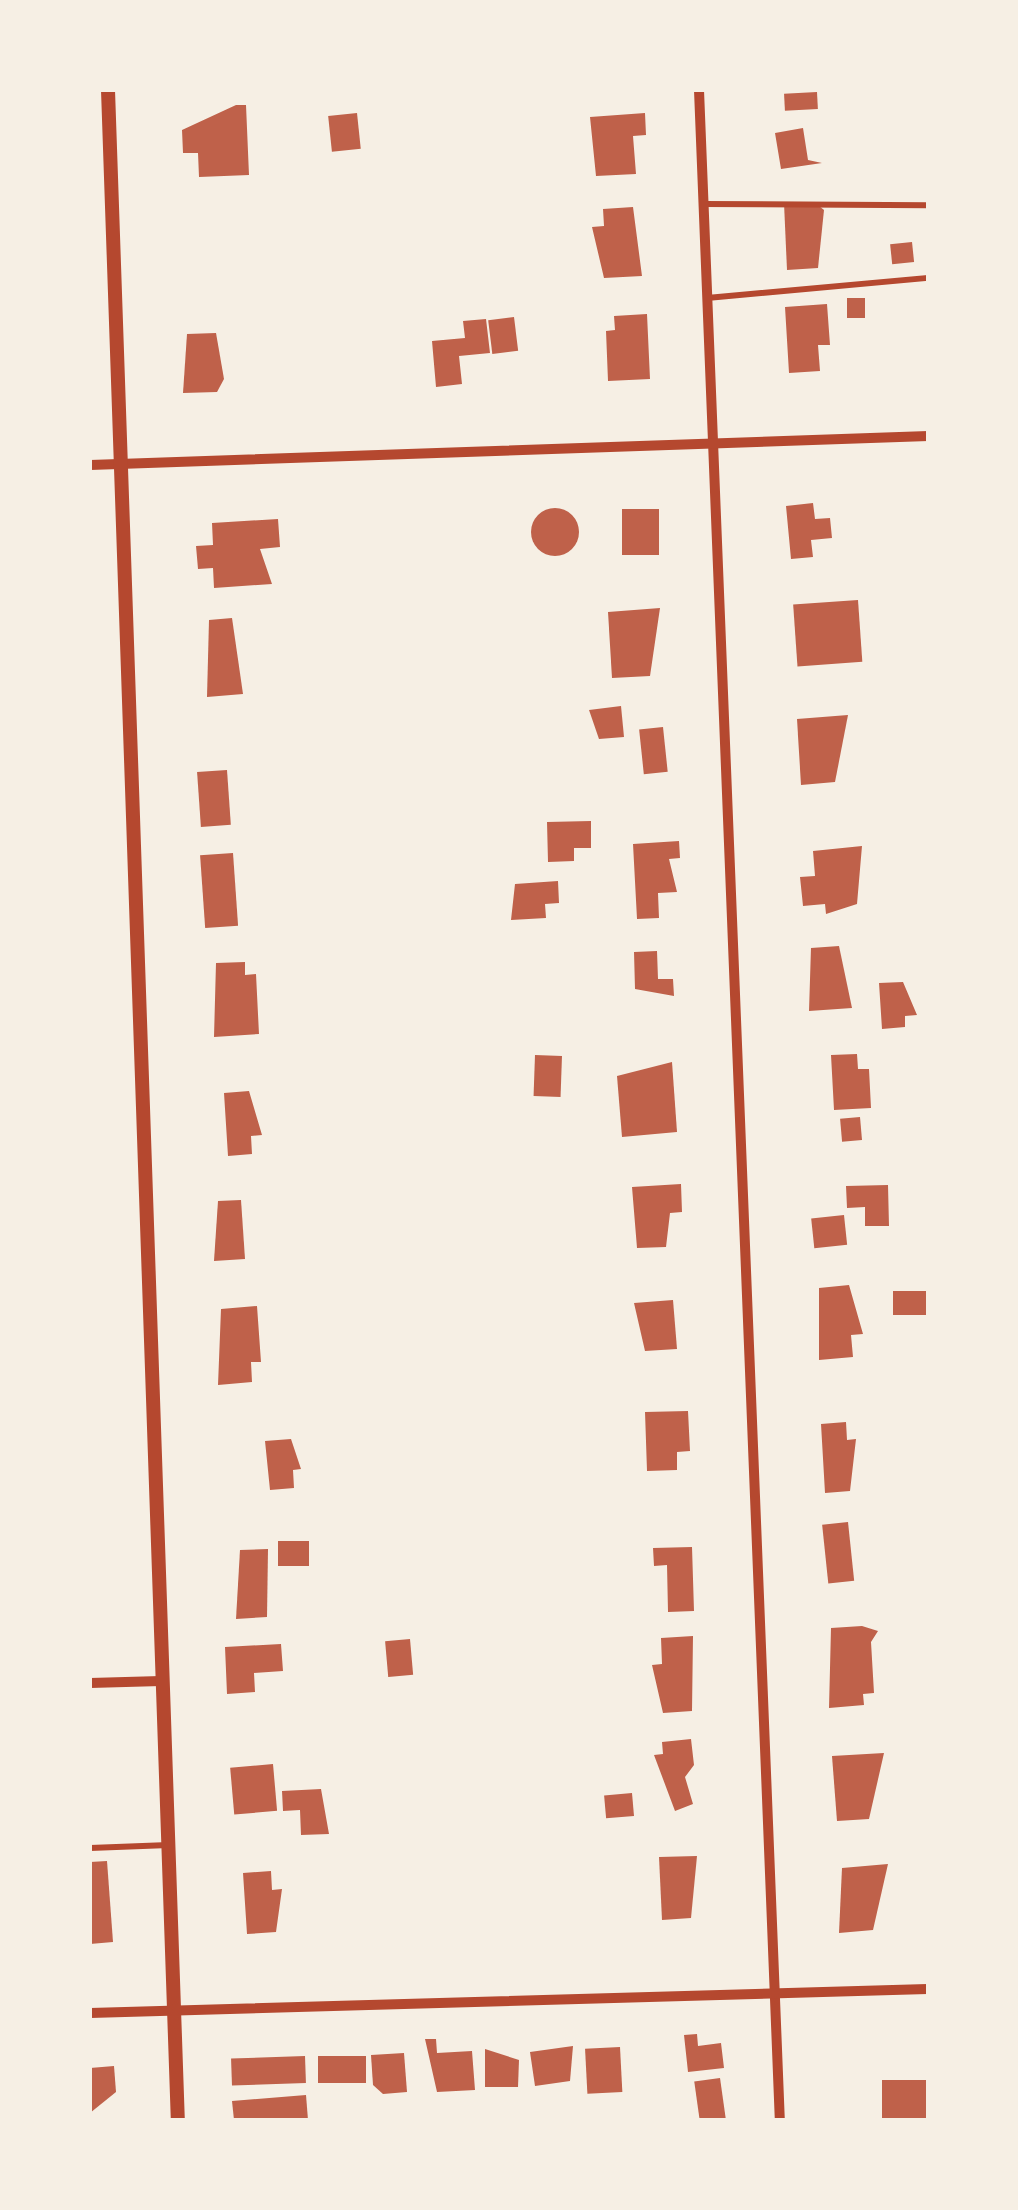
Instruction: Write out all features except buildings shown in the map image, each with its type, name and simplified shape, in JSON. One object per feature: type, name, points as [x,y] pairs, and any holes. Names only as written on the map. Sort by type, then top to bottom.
[{"type":"street","points":[[108,90],[178,2120]]},
{"type":"street","points":[[699,90],[710,442],[780,2120]]},
{"type":"street","points":[[90,466],[928,436]]},
{"type":"street","points":[[90,1683],[162,1682]]},
{"type":"street","points":[[90,2013],[928,1989]]},
{"type":"lane","points":[[702,204],[928,204]]},
{"type":"lane","points":[[706,298],[928,278]]},
{"type":"lane","points":[[90,1848],[169,1845]]}]
